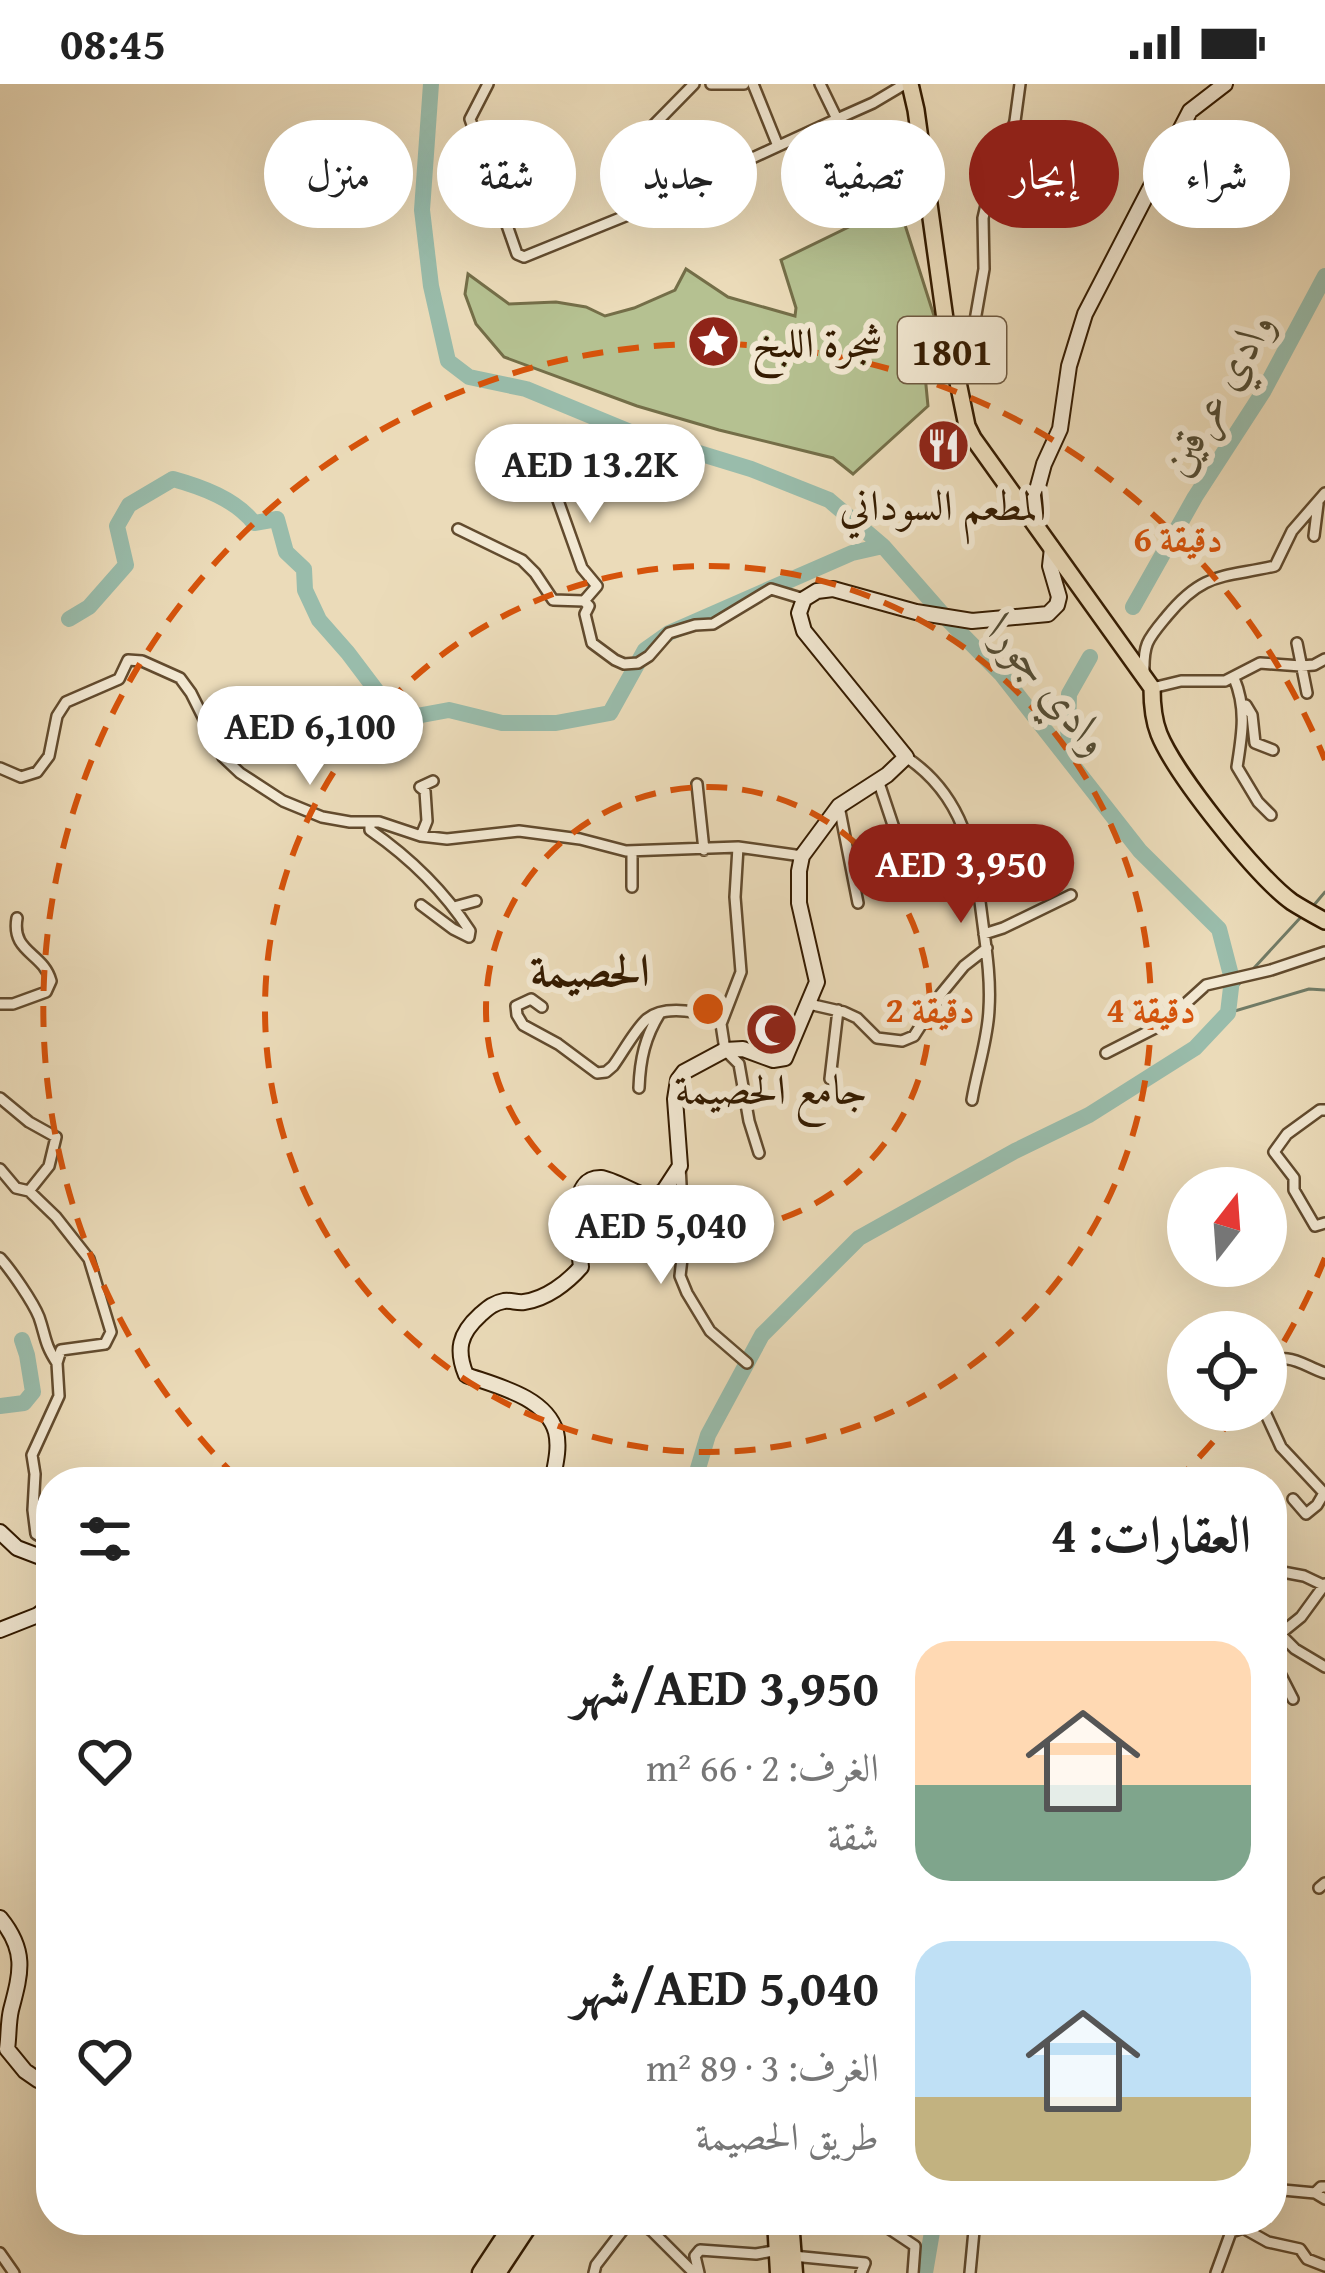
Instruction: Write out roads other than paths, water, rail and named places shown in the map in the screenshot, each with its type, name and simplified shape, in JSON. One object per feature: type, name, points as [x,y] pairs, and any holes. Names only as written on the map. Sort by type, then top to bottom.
[{"type":"highway","points":[[481,2273],[506,2235]]},
{"type":"highway","points":[[497,2273],[522,2235]]},
{"type":"highway","points":[[779,2273],[788,2260]]},
{"type":"main road","name":"1801","points":[[907,84],[916,110],[934,245],[967,426],[988,463],[1148,681],[1157,731],[1172,761],[1260,872],[1290,901],[1325,921]]},
{"type":"street","points":[[659,120],[694,84]]},
{"type":"street","points":[[711,84],[738,85]]},
{"type":"street","points":[[753,84],[778,146]]},
{"type":"street","points":[[820,84],[838,119]]},
{"type":"street","points":[[757,156],[907,84]]},
{"type":"street","points":[[954,363],[963,361],[973,332],[984,269],[983,218],[997,157],[1015,121],[1020,84]]},
{"type":"street","points":[[1030,516],[1044,464],[1060,429],[1069,366],[1085,314],[1190,111],[1225,84]]},
{"type":"street","points":[[483,87],[470,119],[517,254],[524,257],[600,227]]},
{"type":"street","points":[[518,467],[555,493],[582,568],[597,586],[584,601]]},
{"type":"street","points":[[1325,493],[1292,531],[1275,566],[1223,575],[1186,593],[1149,635],[1143,655],[1148,681],[1212,683],[1234,678],[1260,663],[1300,666],[1325,659]]},
{"type":"street","points":[[1314,536],[1318,504]]},
{"type":"street","points":[[458,529],[522,560],[554,600],[584,601],[589,606],[585,614],[592,643],[615,660],[633,664],[649,656],[668,633],[713,624],[771,589],[804,598],[833,590],[959,620],[1048,614],[1059,597],[1050,566],[1052,548]]},
{"type":"street","points":[[804,598],[799,613],[804,631],[906,757],[933,777],[961,821],[975,862],[987,948],[989,1011],[972,1100]]},
{"type":"street","points":[[1297,643],[1307,693]]},
{"type":"street","points":[[0,768],[21,777],[37,772],[49,756],[50,737],[66,702],[118,679],[128,660],[142,661],[180,678],[223,758],[240,773],[283,801],[322,817],[380,822],[421,836],[467,838],[519,831],[580,838],[632,851],[737,847],[802,856]]},
{"type":"street","points":[[1234,678],[1252,715],[1255,743],[1273,751]]},
{"type":"street","points":[[1243,700],[1237,767],[1271,815]]},
{"type":"street","points":[[747,1363],[710,1331],[680,1276],[684,1241],[675,1099],[678,1080],[725,1050],[784,1058],[817,982],[799,902],[802,856],[839,806],[906,757]]},
{"type":"street","points":[[878,780],[894,828]]},
{"type":"street","points":[[421,836],[427,821],[420,787],[433,781]]},
{"type":"street","points":[[697,784],[704,850]]},
{"type":"street","points":[[839,806],[858,903]]},
{"type":"street","points":[[370,822],[370,830],[393,846],[454,907],[469,937],[421,905]]},
{"type":"street","points":[[737,847],[735,915],[741,972],[721,1024],[725,1050],[739,1064],[759,1154]]},
{"type":"street","points":[[632,851],[632,887]]},
{"type":"street","points":[[984,934],[1071,895]]},
{"type":"street","points":[[454,907],[476,901]]},
{"type":"street","points":[[0,1004],[46,992],[51,981],[46,964],[18,940],[17,918]]},
{"type":"street","points":[[809,1004],[857,1018],[877,1038],[902,1041],[914,1036],[940,994],[987,948]]},
{"type":"street","points":[[1106,1053],[1163,1024],[1206,985],[1325,952]]},
{"type":"street","points":[[542,1007],[531,999],[522,1001],[516,1006],[517,1016],[533,1032],[597,1072],[613,1066],[647,1019],[660,1013],[706,1014],[721,1024]]},
{"type":"street","points":[[830,1079],[838,1010]]},
{"type":"street","points":[[639,1088],[642,1053],[660,1013]]},
{"type":"street","points":[[0,1098],[56,1137],[50,1166],[29,1191]]},
{"type":"street","points":[[1325,1110],[1287,1134],[1274,1152],[1294,1178],[1294,1190],[1315,1226],[1325,1222]]},
{"type":"street","points":[[554,1467],[558,1436],[550,1418],[538,1404],[466,1375],[459,1343],[471,1322],[489,1306],[524,1302],[548,1293],[567,1283],[581,1267],[576,1209],[590,1181],[604,1178],[648,1197],[663,1192],[680,1166]]},
{"type":"street","points":[[0,1169],[16,1188],[29,1191],[56,1217],[89,1259],[112,1332],[105,1344],[61,1350],[59,1396],[32,1455],[36,1534]]},
{"type":"street","points":[[0,1258],[38,1314],[44,1344],[57,1363]]},
{"type":"street","points":[[1287,1358],[1325,1373]]},
{"type":"street","points":[[1273,1431],[1281,1448],[1324,1492],[1306,1514],[1293,1499]]},
{"type":"street","points":[[0,1532],[17,1548],[36,1555]]},
{"type":"street","points":[[1287,1573],[1325,1584],[1287,1628]]},
{"type":"street","points":[[0,1630],[36,1616]]},
{"type":"street","points":[[1287,1644],[1325,1667]]},
{"type":"street","points":[[1287,1687],[1293,1699]]},
{"type":"street","points":[[0,1918],[17,1945],[21,1964],[3,2051],[36,2079]]},
{"type":"street","points":[[1287,2190],[1322,2193]]},
{"type":"street","points":[[594,2273],[619,2235]]},
{"type":"street","points":[[656,2235],[697,2273]]},
{"type":"street","points":[[898,2235],[915,2246],[913,2273]]},
{"type":"street","points":[[970,2273],[974,2235]]},
{"type":"street","points":[[1216,2273],[1231,2235]]},
{"type":"street","points":[[1256,2235],[1300,2249],[1307,2259],[1325,2266]]},
{"type":"street","points":[[697,2273],[695,2255],[700,2250],[865,2263],[861,2273]]},
{"type":"street","points":[[0,2253],[14,2273]]},
{"type":"waterway","name":"وادي جورا","points":[[431,84],[422,210],[431,286],[448,361],[469,377],[526,389],[630,432],[751,469],[829,500],[883,546],[1002,675],[1140,851],[1219,929],[1232,979],[1228,1013],[1195,1048],[1089,1115],[859,1238],[762,1335],[708,1435],[698,1467]]},
{"type":"waterway","name":"وادي عرقين","points":[[1133,607],[1195,497],[1263,392],[1325,276]]},
{"type":"waterway","points":[[69,619],[89,607],[126,565],[117,526],[129,505],[173,479],[228,501],[254,523],[277,519],[286,552],[304,569],[305,590],[319,620],[385,702],[411,717],[449,710],[502,723],[556,723],[610,713],[645,650],[669,633],[852,553],[883,546]]},
{"type":"waterway","name":"وادي عرقين","points":[[1074,764],[1068,731],[1069,694],[1090,657]]},
{"type":"waterway","points":[[1314,905],[1325,892]]},
{"type":"waterway","points":[[1254,968],[1301,917]]},
{"type":"waterway","points":[[1230,993],[1243,980]]},
{"type":"waterway","points":[[1228,1013],[1309,989],[1325,990]]},
{"type":"waterway","points":[[0,1406],[24,1403],[33,1392],[22,1340]]},
{"type":"waterway","name":"وادي جورا","points":[[925,2273],[931,2235]]},
{"type":"place","name":"شجرة اللبخ","points":[[713,341]]},
{"type":"place","name":"المطعم السوداني","points":[[943,445]]},
{"type":"place","name":"جامع الحصيمة","points":[[771,1029]]},
{"type":"district","name":"الحصيمة","points":[[590,969]]}]
